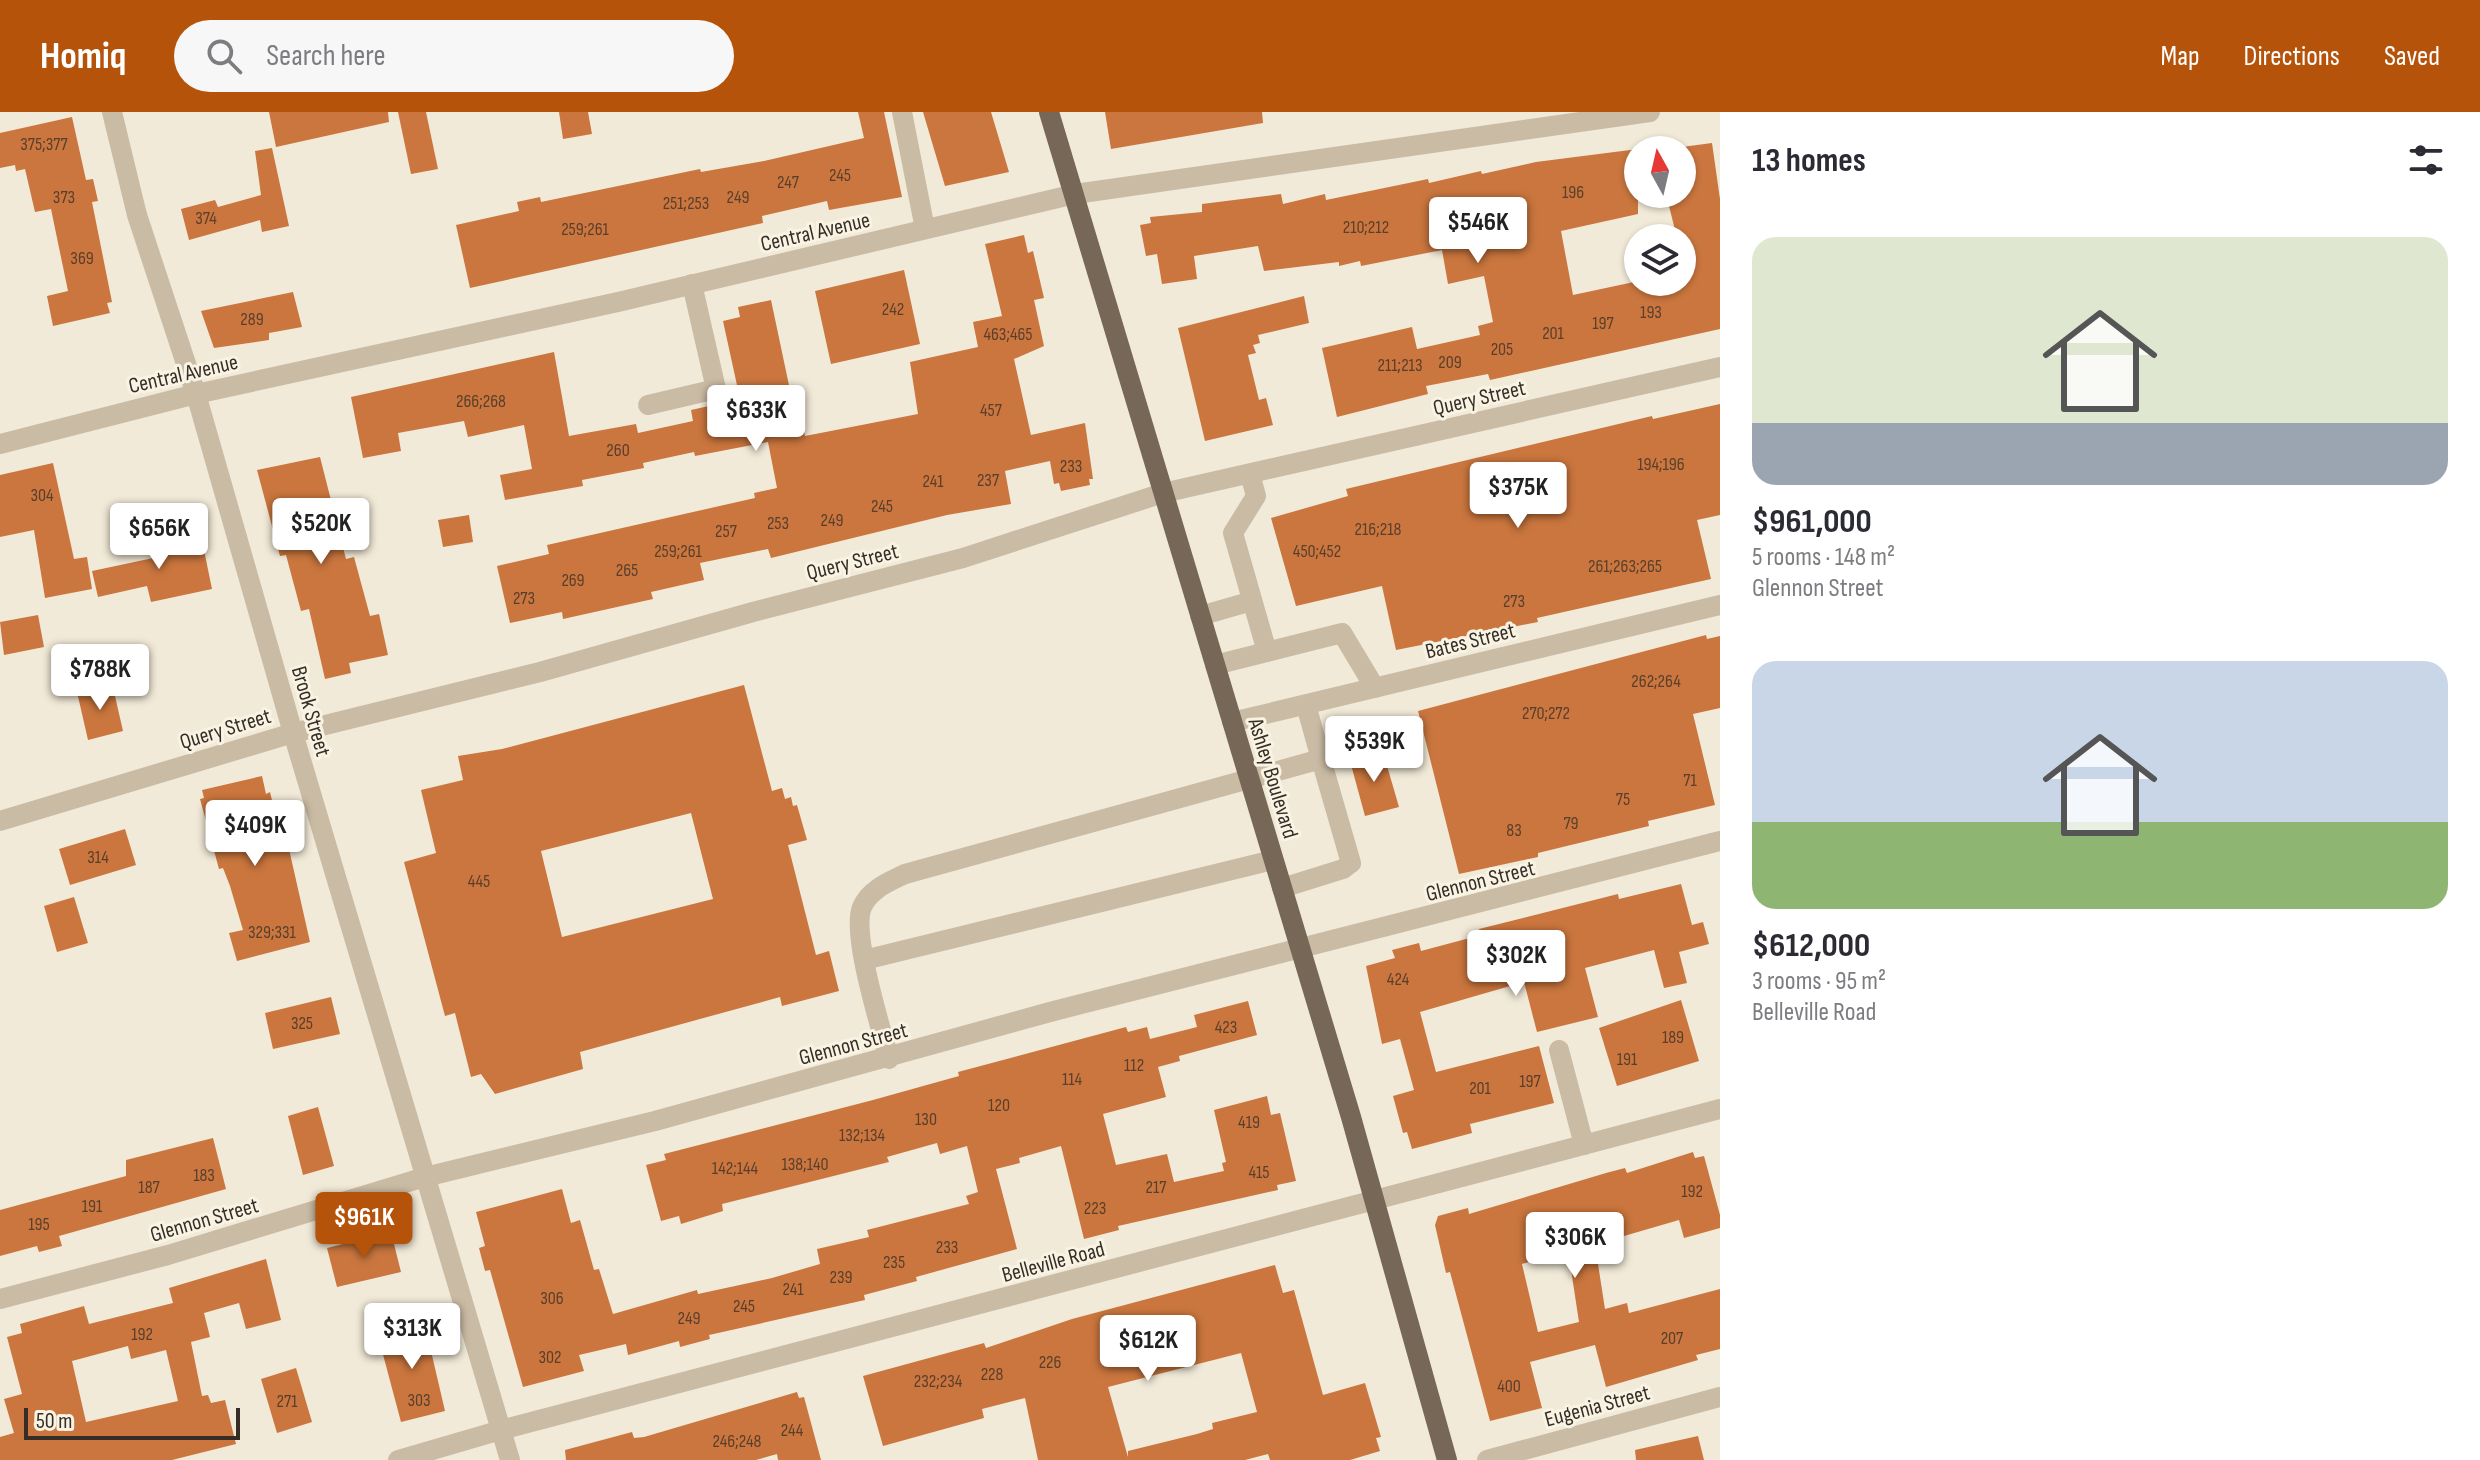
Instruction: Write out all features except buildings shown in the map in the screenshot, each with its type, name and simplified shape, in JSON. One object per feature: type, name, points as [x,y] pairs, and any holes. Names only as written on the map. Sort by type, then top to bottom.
[{"type":"main road","name":"Ashley Boulevard","points":[[1049,112],[1376,1201],[1447,1460]]},
{"type":"street","name":"Brook Street","points":[[112,112],[137,215],[196,394],[293,733],[510,1460]]},
{"type":"street","points":[[902,112],[925,229]]},
{"type":"street","name":"Central Avenue","points":[[0,444],[196,394],[692,284],[1075,194],[1650,112]]},
{"type":"street","points":[[648,405],[716,389],[692,284]]},
{"type":"street","name":"Query Street","points":[[0,821],[293,733],[540,672],[753,612],[963,558],[1163,493],[1720,367]]},
{"type":"street","points":[[1250,474],[1256,496],[1233,533],[1267,652]]},
{"type":"street","points":[[1200,616],[1252,601]]},
{"type":"street","name":"Bates Street","points":[[1232,722],[1720,605]]},
{"type":"street","points":[[1215,665],[1342,633],[1375,688]]},
{"type":"street","points":[[1282,888],[1343,869],[1351,863],[1306,705]]},
{"type":"street","points":[[889,1059],[864,960],[861,909],[875,889],[905,874],[1321,759]]},
{"type":"street","name":"Glennon Street","points":[[0,1299],[168,1255],[425,1177],[655,1121],[889,1059],[1050,1012],[1720,841]]},
{"type":"street","points":[[864,960],[1273,860]]},
{"type":"street","points":[[1559,1050],[1584,1145]]},
{"type":"street","name":"Belleville Road","points":[[398,1460],[501,1430],[1720,1109]]},
{"type":"street","name":"Eugenia Street","points":[[1487,1460],[1720,1397]]}]
